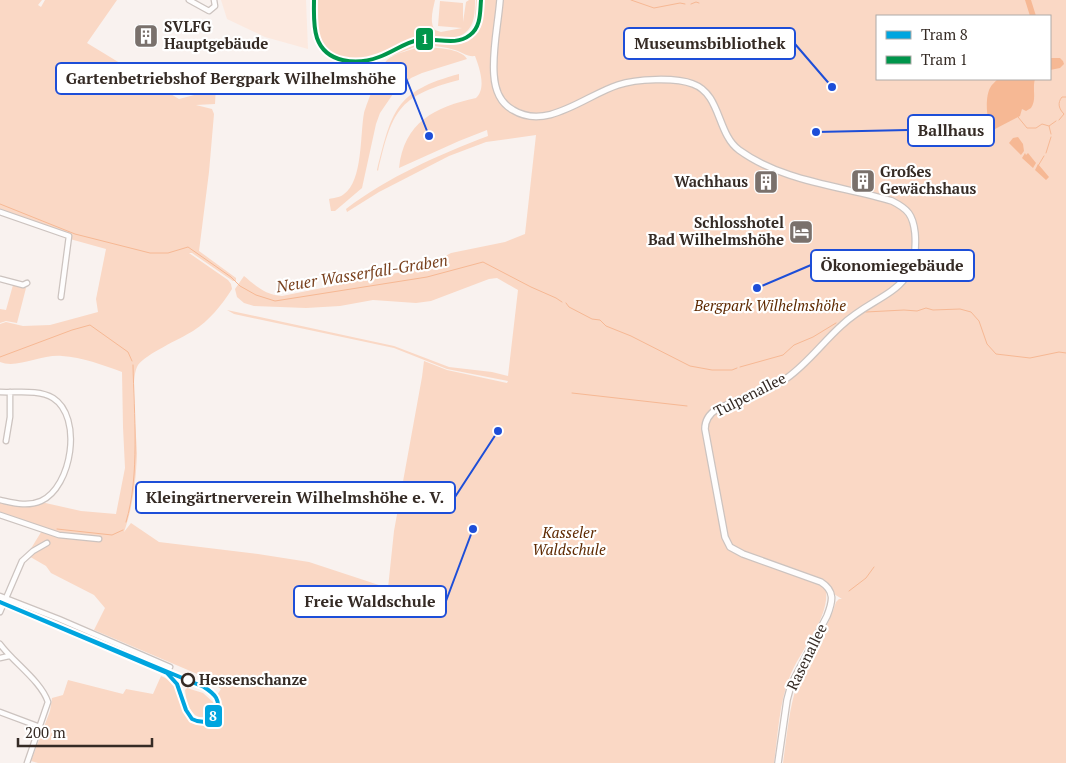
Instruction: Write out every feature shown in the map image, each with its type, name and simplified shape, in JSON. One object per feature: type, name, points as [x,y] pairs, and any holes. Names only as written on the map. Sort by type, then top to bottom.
[{"type":"main road","name":"Tulpenallee","points":[[500,0],[494,55],[494,78],[497,91],[503,102],[516,112],[535,117],[552,115],[625,83],[670,81],[688,83],[700,87],[708,94],[728,139],[745,154],[786,173],[892,201],[911,215],[915,247],[909,272],[901,284],[849,319],[800,367],[786,378],[714,411],[708,417],[705,424],[725,537],[730,547],[743,554],[814,579],[826,586],[832,595],[829,612]]},
{"type":"main road","name":"Rasenallee","points":[[778,763],[791,685],[829,612]]},
{"type":"street","points":[[188,0],[209,11],[215,6],[214,0]]},
{"type":"street","points":[[0,212],[68,236],[61,297]]},
{"type":"street","points":[[0,279],[23,285],[27,283]]},
{"type":"street","points":[[0,392],[40,394],[53,398],[61,405],[70,425],[70,447],[64,474],[49,496],[39,502],[24,505],[0,500]]},
{"type":"street","points":[[6,441],[10,417],[10,392]]},
{"type":"street","points":[[0,515],[59,535],[98,539]]},
{"type":"street","points":[[0,612],[2,597],[22,561],[33,551],[47,543]]},
{"type":"street","points":[[2,597],[59,619],[170,667]]},
{"type":"street","points":[[0,644],[45,695],[48,702],[27,763]]},
{"type":"street","points":[[0,658],[9,656]]},
{"type":"street","points":[[0,712],[40,727]]},
{"type":"shaded area","points":[[221,0],[306,0],[308,49],[265,37],[227,19]]},
{"type":"shaded area","points":[[1025,0],[1031,0],[1036,15],[1030,15]]},
{"type":"shaded area","points":[[1051,58],[1060,58],[1063,61],[1064,64],[1060,68],[1051,70]]},
{"type":"shaded area","points":[[997,80],[1035,80],[1033,105],[1026,111],[1022,109],[1020,116],[995,129],[992,128],[987,115],[987,103],[988,92]]},
{"type":"shaded area","points":[[1018,137],[1023,144],[1024,151],[1021,155],[1009,143],[1013,138]]},
{"type":"shaded area","points":[[1025,153],[1026,155],[1028,153],[1036,163],[1033,168],[1022,158]]},
{"type":"shaded area","points":[[1038,164],[1049,177],[1046,180],[1035,170]]},
{"type":"green space","points":[[0,0],[42,0],[38,5],[41,7],[45,0],[117,0],[87,43],[179,99],[198,94],[216,84],[215,104],[196,105],[212,109],[214,114],[199,251],[236,278],[236,281],[233,281],[192,253],[189,253],[228,280],[232,289],[215,312],[199,327],[155,352],[138,365],[134,382],[136,474],[132,503],[124,532],[131,523],[159,542],[309,562],[388,588],[394,531],[424,361],[447,370],[507,383],[508,381],[447,369],[394,348],[234,314],[227,310],[394,346],[449,367],[492,372],[508,376],[518,290],[497,278],[489,279],[431,301],[416,303],[373,300],[340,306],[306,308],[254,306],[244,303],[237,297],[235,289],[244,276],[266,292],[282,296],[397,273],[432,263],[451,253],[505,242],[525,234],[536,135],[486,142],[449,156],[379,192],[347,212],[346,209],[362,197],[396,177],[432,159],[488,136],[487,130],[399,168],[407,139],[424,119],[447,106],[476,98],[481,89],[481,77],[475,56],[448,48],[425,45],[425,42],[451,45],[464,43],[474,36],[476,0],[1066,0],[1066,763],[783,763],[791,710],[799,679],[833,612],[836,602],[842,599],[826,589],[826,600],[819,622],[786,686],[781,708],[774,763],[38,763],[31,761],[50,711],[52,698],[63,695],[68,680],[123,694],[126,689],[153,694],[161,676],[176,686],[184,711],[188,717],[199,723],[211,721],[217,715],[220,705],[217,695],[221,689],[202,676],[94,630],[105,608],[94,595],[51,573],[46,566],[27,555],[43,529],[0,514],[0,501],[24,506],[41,502],[81,511],[116,514],[125,468],[122,372],[85,360],[62,356],[46,357],[14,364],[0,362],[0,324],[6,322],[23,326],[50,325],[98,312],[96,299],[106,249],[70,239],[71,234],[0,209]]},
{"type":"green space","points":[[316,0],[435,0],[432,24],[435,30],[441,32],[462,28],[438,26],[440,1],[463,3],[463,22],[466,2],[475,0],[475,8],[474,17],[469,29],[461,35],[449,38],[418,39],[371,58],[354,60],[338,56],[330,52],[325,46],[317,29]]},
{"type":"green space","points":[[417,43],[422,44],[374,63],[358,65],[374,61]]},
{"type":"green space","points":[[423,47],[454,51],[464,55],[467,59],[411,78],[393,94],[380,113],[376,124],[362,188],[335,211],[331,211],[329,199],[343,195],[355,179],[360,156],[364,113],[384,64],[394,56]]},
{"type":"green space","points":[[459,74],[459,80],[422,93],[410,100],[401,109],[393,120],[378,171],[387,132],[393,118],[400,106],[409,96],[421,88]]},
{"type":"green space","points":[[13,285],[26,288],[17,323],[6,321],[0,323],[0,309],[6,310]]},
{"type":"green space","points":[[187,688],[203,693],[213,702],[212,710],[207,716],[200,717],[191,711],[186,696],[185,690]]},
{"type":"waterway","points":[[631,0],[654,8],[680,3],[685,4]]},
{"type":"waterway","points":[[691,4],[699,3]]},
{"type":"waterway","points":[[1059,120],[1064,114],[1059,104],[1062,97],[1066,97]]},
{"type":"waterway","points":[[1018,117],[1027,128],[1036,128],[1042,124],[1049,126]]},
{"type":"waterway","points":[[1051,134],[1049,126],[1056,121]]},
{"type":"waterway","points":[[1046,153],[1051,137]]},
{"type":"waterway","points":[[1038,166],[1044,156]]},
{"type":"waterway","name":"Neuer Wasserfall-Graben","points":[[0,204],[75,234],[150,253],[168,253],[188,247],[231,277],[240,286],[256,295],[275,301],[427,277],[483,262],[562,302]]},
{"type":"waterway","name":"Neuer Wasserfall-Graben","points":[[566,303],[569,307],[592,319],[600,320],[606,326],[631,336],[690,366],[712,370],[732,370],[737,368]]},
{"type":"waterway","points":[[866,312],[917,311],[926,308],[933,310],[960,309],[971,312],[979,321],[987,344],[996,354],[1030,358],[1059,352],[1066,353]]},
{"type":"waterway","name":"Neuer Wasserfall-Graben","points":[[740,367],[783,355],[794,345],[813,337],[836,323]]},
{"type":"waterway","points":[[0,357],[90,325],[128,352],[132,361]]},
{"type":"waterway","points":[[126,522],[135,465],[133,365]]},
{"type":"waterway","points":[[572,393],[687,406]]},
{"type":"waterway","points":[[57,529],[112,535],[123,530]]},
{"type":"waterway","points":[[849,591],[866,578],[874,567]]},
{"type":"tram line","name":"1","points":[[314,0],[315,29],[321,47],[335,58],[353,61],[371,60],[418,40],[451,41],[464,39],[474,32],[476,28],[481,0]]},
{"type":"tram line","name":"8","points":[[0,602],[204,687],[218,701],[217,714],[205,722],[192,719],[186,710],[177,684],[167,673],[0,602]]},
{"type":"place","name":"SVLFG Hauptgebäude","points":[[146,36]]},
{"type":"place","name":"Museumsbibliothek","points":[[832,87]]},
{"type":"place","name":"Ballhaus","points":[[816,132]]},
{"type":"place","name":"Gartenbetriebshof Bergpark Wilhelmshöhe","points":[[429,136]]},
{"type":"place","name":"Großes Gewächshaus","points":[[863,181]]},
{"type":"place","name":"Wachhaus","points":[[766,182]]},
{"type":"place","name":"Schlosshotel Bad Wilhelmshöhe","points":[[801,232]]},
{"type":"place","name":"Ökonomiegebäude","points":[[757,288]]},
{"type":"place","name":"Kleingärtnerverein Wilhelmshöhe e. V.","points":[[498,431]]},
{"type":"place","name":"Freie Waldschule","points":[[473,529]]},
{"type":"place","name":"Hessenschanze","points":[[188,680]]},
{"type":"park label","name":"Bergpark Wilhelmshöhe","points":[[770,306]]},
{"type":"park label","name":"Kasseler Waldschule","points":[[569,542]]}]
